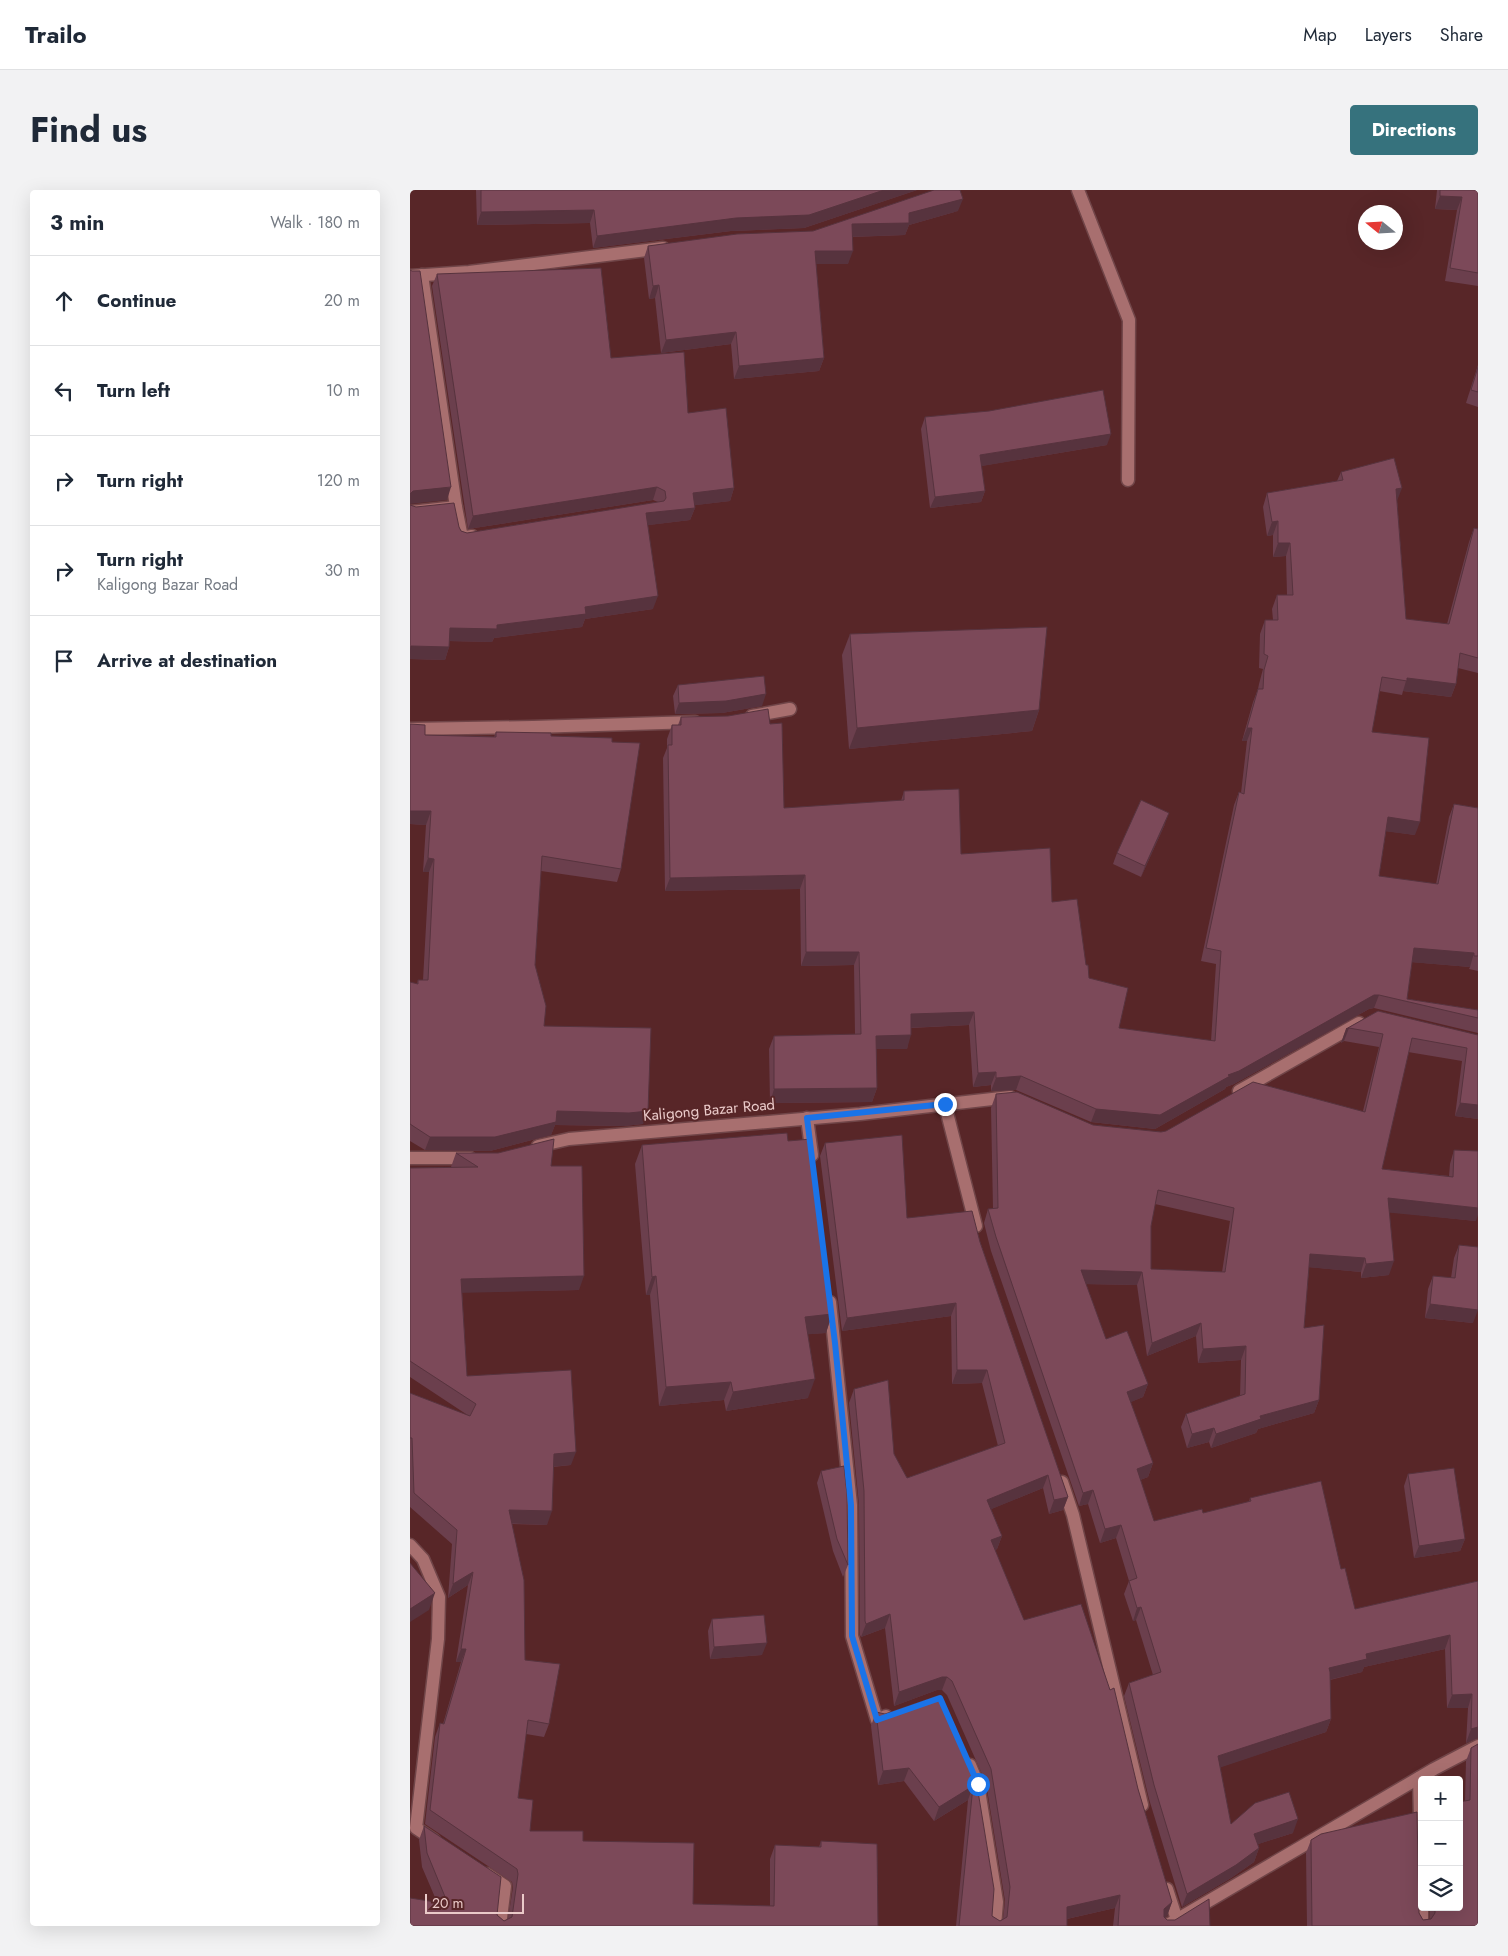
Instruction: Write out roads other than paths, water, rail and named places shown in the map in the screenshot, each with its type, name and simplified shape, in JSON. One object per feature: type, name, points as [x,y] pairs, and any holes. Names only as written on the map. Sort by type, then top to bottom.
[{"type":"street","points":[[1078,190],[1129,320],[1128,480]]},
{"type":"street","points":[[482,535],[462,538],[416,275],[469,272],[673,246]]},
{"type":"street","points":[[410,512],[456,507]]},
{"type":"street","points":[[742,718],[790,709]]},
{"type":"street","points":[[410,729],[704,722]]},
{"type":"street","points":[[1226,1098],[1372,1016]]},
{"type":"street","name":"Kaligong Bazar Road","points":[[526,1150],[569,1139],[1017,1099]]},
{"type":"street","points":[[945,1104],[978,1234]]},
{"type":"street","points":[[807,1118],[813,1167]]},
{"type":"street","points":[[410,1158],[481,1158]]},
{"type":"street","points":[[829,1294],[851,1505],[852,1636],[877,1720],[895,1714]]},
{"type":"street","points":[[1057,1468],[1073,1515],[1146,1819]]},
{"type":"street","points":[[410,1545],[423,1559],[439,1597],[438,1639],[416,1828],[448,1849]]},
{"type":"street","points":[[1423,1776],[1478,1746]]},
{"type":"street","points":[[963,1750],[978,1784],[997,1902],[995,1926]]},
{"type":"street","points":[[1163,1874],[1171,1923],[1418,1779]]},
{"type":"street","points":[[1420,1821],[1421,1866]]},
{"type":"street","points":[[473,1865],[505,1886],[500,1926]]},
{"type":"street","points":[[1422,1911],[1422,1926]]}]
